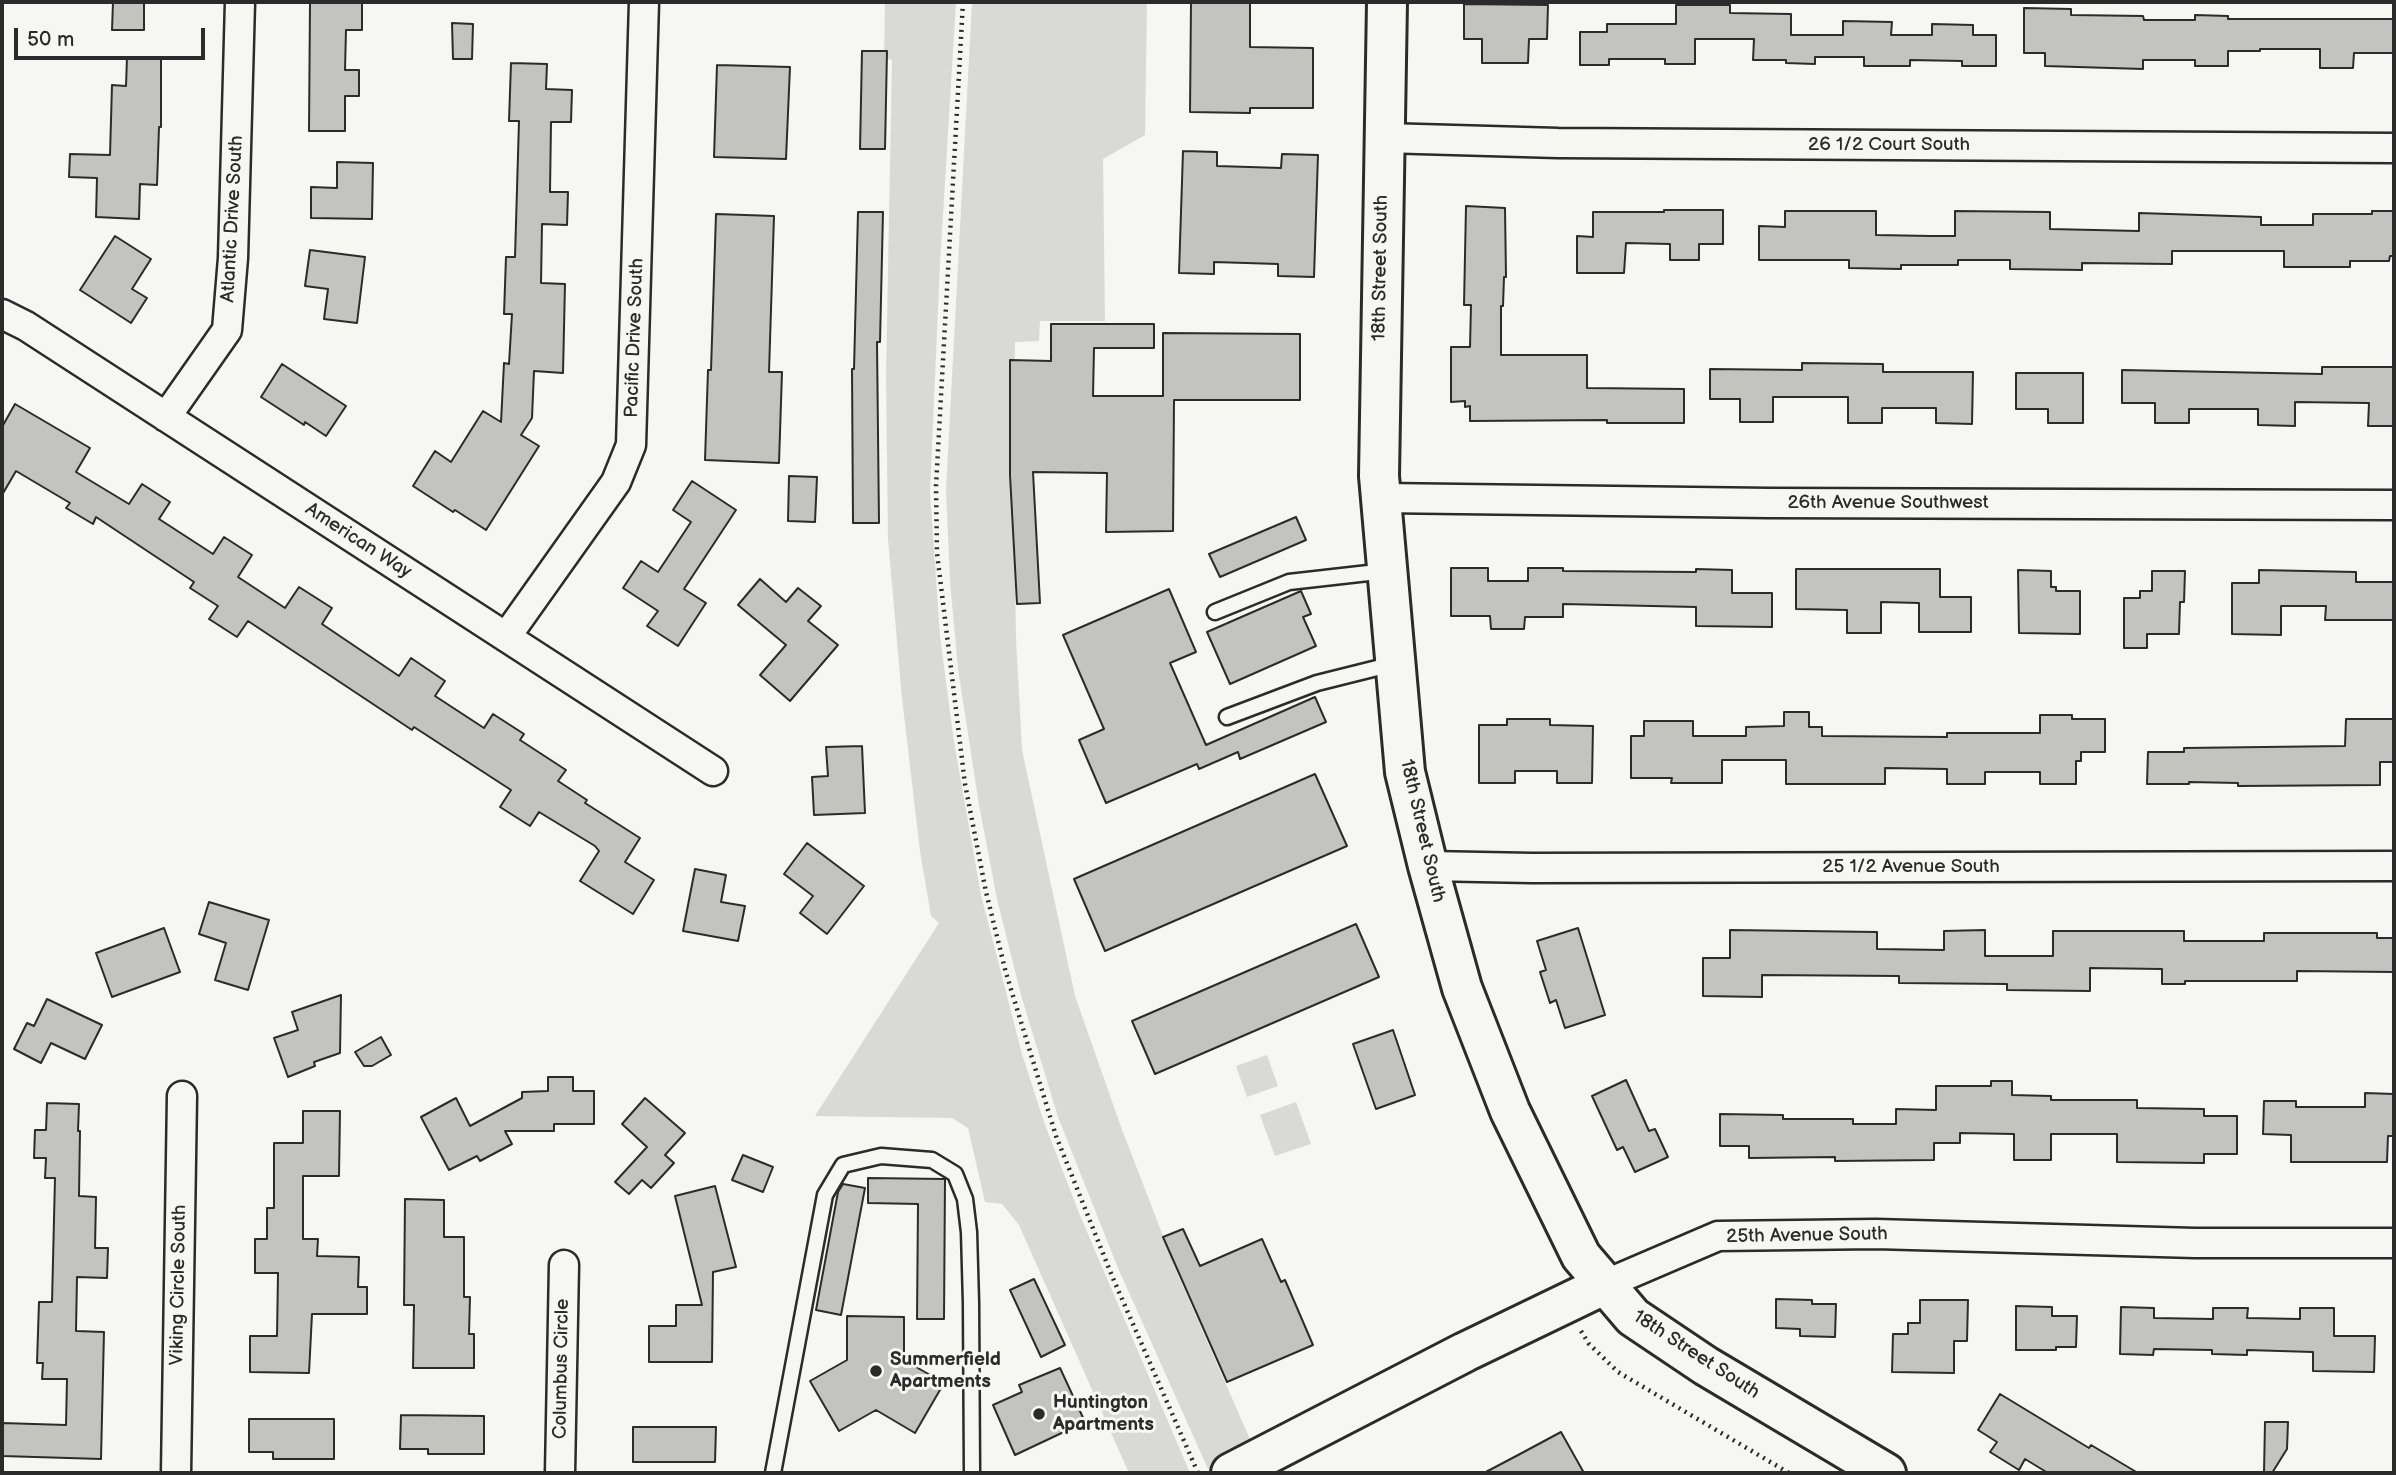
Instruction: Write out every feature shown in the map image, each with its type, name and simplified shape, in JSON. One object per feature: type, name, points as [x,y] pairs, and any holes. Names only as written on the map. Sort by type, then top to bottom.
[{"type":"street","name":"Atlantic Drive South","points":[[166,417],[226,330],[233,258],[240,2]]},
{"type":"street","name":"Pacific Drive South","points":[[506,637],[617,482],[631,445],[644,2]]},
{"type":"street","name":"18th Street South","points":[[1387,2],[1379,476],[1405,772],[1462,988],[1510,1111],[1581,1255],[1633,1317],[1706,1366],[1886,1473]]},
{"type":"street","name":"26 1/2 Court South","points":[[1384,138],[1572,143],[2394,148]]},
{"type":"street","name":"American Way","points":[[2,314],[26,326],[713,771]]},
{"type":"street","name":"26th Avenue Southwest","points":[[1382,498],[1769,503],[2394,505]]},
{"type":"street","name":"25 1/2 Avenue South","points":[[1428,866],[2394,866]]},
{"type":"street","name":"Viking Circle South","points":[[176,1473],[182,1096]]},
{"type":"street","name":"25th Avenue South","points":[[1231,1473],[1465,1352],[1606,1284],[1718,1236],[1876,1234],[2195,1243],[2394,1243]]},
{"type":"street","name":"Columbus Circle","points":[[560,1473],[564,1265]]},
{"type":"lane","points":[[1215,612],[1289,582],[1387,571]]},
{"type":"lane","points":[[1227,717],[1317,683],[1394,664]]},
{"type":"lane","points":[[773,1473],[825,1195],[843,1165],[881,1156],[933,1160],[955,1174],[965,1199],[971,1292],[972,1473]]},
{"type":"path","points":[[963,2],[936,486],[937,553],[965,784],[986,892],[1006,973],[1056,1136],[1112,1276],[1198,1473]]},
{"type":"path","points":[[1581,1331],[1589,1344],[1618,1372],[1790,1473]]},
{"type":"shaded area","points":[[885,2],[956,2],[930,492],[940,636],[954,742],[981,895],[1022,1054],[1044,1122],[1079,1213],[1190,1473],[1129,1473],[1019,1225],[1002,1204],[985,1202],[968,1128],[952,1118],[815,1116],[939,923],[931,916],[920,851],[902,698],[888,539],[886,375],[892,60],[884,58]]},
{"type":"shaded area","points":[[972,2],[1147,2],[1145,135],[1103,159],[1105,321],[1040,321],[1039,341],[1015,342],[1013,479],[1016,638],[1022,750],[1075,996],[1121,1127],[1178,1275],[1253,1446],[1208,1469],[1118,1268],[1058,1117],[1021,995],[997,899],[979,805],[958,669],[946,490]]},
{"type":"shaded area","points":[[1267,1055],[1278,1086],[1247,1097],[1236,1066]]},
{"type":"shaded area","points":[[1296,1102],[1311,1144],[1275,1156],[1260,1115]]},
{"type":"building","points":[[113,2],[144,2],[144,30],[112,30]]},
{"type":"building","points":[[310,2],[362,2],[362,30],[346,30],[345,70],[359,70],[359,96],[345,96],[345,131],[309,131]]},
{"type":"building","points":[[1191,2],[1250,2],[1250,47],[1313,48],[1313,108],[1250,108],[1250,113],[1190,112]]},
{"type":"building","points":[[1464,4],[1548,5],[1547,39],[1529,39],[1528,63],[1482,63],[1482,39],[1464,39]]},
{"type":"building","points":[[1676,5],[1730,5],[1730,13],[1791,14],[1791,35],[1843,35],[1843,21],[1892,22],[1891,35],[1932,35],[1932,24],[1973,25],[1973,35],[1996,35],[1996,66],[1962,66],[1962,61],[1910,60],[1910,66],[1864,66],[1864,57],[1815,57],[1815,64],[1786,63],[1786,60],[1753,60],[1754,39],[1695,39],[1695,64],[1665,64],[1665,59],[1609,59],[1609,65],[1580,65],[1580,32],[1607,32],[1607,24],[1676,24]]},
{"type":"building","points":[[2024,8],[2071,9],[2071,15],[2143,16],[2144,20],[2195,20],[2195,15],[2228,16],[2228,19],[2394,19],[2394,53],[2354,53],[2353,68],[2320,68],[2320,49],[2228,51],[2228,66],[2195,66],[2195,60],[2143,60],[2143,69],[2045,66],[2045,53],[2024,53]]},
{"type":"building","points":[[452,23],[473,24],[472,59],[453,59]]},
{"type":"building","points":[[862,51],[887,51],[885,149],[860,149]]},
{"type":"building","points":[[127,57],[161,58],[161,127],[157,185],[140,184],[139,219],[96,217],[97,178],[69,177],[70,154],[110,155],[112,85],[126,86]]},
{"type":"building","points":[[511,63],[547,64],[546,89],[572,90],[571,122],[551,122],[550,192],[568,192],[567,225],[542,224],[541,283],[565,284],[563,373],[534,371],[532,418],[521,435],[539,446],[486,530],[413,486],[435,451],[451,462],[483,411],[501,422],[504,363],[509,364],[512,314],[504,314],[506,257],[515,257],[519,121],[509,121]]},
{"type":"building","points":[[717,65],[790,67],[786,159],[714,157]]},
{"type":"building","points":[[1183,151],[1217,152],[1217,166],[1281,168],[1282,154],[1318,155],[1314,277],[1278,276],[1278,264],[1214,262],[1214,274],[1179,273]]},
{"type":"building","points":[[337,162],[373,163],[372,219],[311,218],[311,187],[337,188]]},
{"type":"building","points":[[1466,206],[1505,208],[1506,277],[1501,306],[1501,355],[1587,355],[1587,388],[1684,389],[1684,423],[1607,423],[1607,420],[1470,421],[1470,406],[1465,407],[1465,401],[1451,402],[1451,347],[1470,347],[1471,305],[1464,305]]},
{"type":"building","points":[[1723,210],[1723,244],[1699,244],[1699,260],[1670,260],[1670,244],[1626,243],[1624,273],[1577,273],[1577,236],[1593,237],[1593,212]]},
{"type":"building","points":[[1785,211],[1876,211],[1876,235],[1955,236],[1955,211],[2050,212],[2050,229],[2139,231],[2139,213],[2261,217],[2261,225],[2313,225],[2313,214],[2372,214],[2372,211],[2394,211],[2394,256],[2390,256],[2389,261],[2350,261],[2350,267],[2284,267],[2284,251],[2172,251],[2172,264],[2082,263],[2082,270],[2010,269],[2010,260],[1958,260],[1958,265],[1901,265],[1901,269],[1849,268],[1849,260],[1759,260],[1759,226],[1785,227]]},
{"type":"building","points":[[858,212],[883,212],[880,342],[877,342],[879,523],[853,523],[852,369]]},
{"type":"building","points":[[716,214],[774,216],[769,372],[782,372],[779,463],[705,460]]},
{"type":"building","points":[[115,236],[151,259],[132,289],[147,298],[131,323],[80,290]]},
{"type":"building","points":[[310,250],[365,257],[357,323],[324,319],[328,289],[305,286]]},
{"type":"building","points":[[1051,324],[1154,324],[1154,348],[1094,348],[1093,396],[1163,396],[1163,333],[1300,334],[1300,400],[1174,400],[1173,531],[1106,532],[1107,473],[1033,472],[1040,603],[1017,604],[1010,475],[1010,360],[1051,361]]},
{"type":"building","points":[[1802,363],[1883,364],[1883,372],[1973,372],[1972,424],[1936,423],[1936,408],[1882,408],[1882,423],[1848,423],[1848,397],[1773,397],[1773,422],[1740,422],[1740,399],[1710,399],[1710,369],[1802,370]]},
{"type":"building","points":[[282,364],[346,406],[326,436],[261,397]]},
{"type":"building","points":[[2322,367],[2394,367],[2394,426],[2368,426],[2369,403],[2295,402],[2295,426],[2258,425],[2258,409],[2189,409],[2189,423],[2155,423],[2155,403],[2122,403],[2122,370],[2322,374]]},
{"type":"building","points":[[2016,373],[2083,373],[2083,423],[2048,423],[2048,409],[2016,409]]},
{"type":"building","points":[[15,404],[90,448],[76,472],[129,504],[142,484],[170,502],[159,519],[213,554],[224,537],[252,555],[238,577],[285,608],[299,587],[332,608],[322,624],[399,676],[411,658],[445,681],[435,696],[484,728],[493,714],[524,734],[520,740],[566,770],[558,781],[587,800],[585,803],[640,838],[625,862],[654,880],[633,914],[580,881],[599,851],[595,846],[539,812],[530,826],[500,807],[511,790],[414,727],[412,730],[248,621],[237,637],[209,619],[218,606],[190,588],[194,582],[96,517],[93,524],[66,508],[70,503],[16,471],[2,495],[2,427]]},
{"type":"building","points":[[789,476],[817,477],[815,522],[788,521]]},
{"type":"building","points":[[692,481],[736,510],[684,589],[706,603],[678,646],[647,626],[658,611],[623,588],[641,561],[658,572],[691,522],[673,510]]},
{"type":"building","points":[[1296,517],[1306,540],[1220,577],[1209,554]]},
{"type":"building","points":[[1451,568],[1488,568],[1488,581],[1528,581],[1528,568],[1563,568],[1563,571],[1732,570],[1732,593],[1772,593],[1772,627],[1696,626],[1696,607],[1563,604],[1563,617],[1525,617],[1524,629],[1491,629],[1490,616],[1451,616]]},
{"type":"building","points":[[1796,569],[1940,569],[1940,597],[1971,597],[1971,632],[1919,632],[1919,603],[1881,602],[1881,633],[1847,633],[1847,610],[1796,609]]},
{"type":"building","points":[[2018,570],[2051,571],[2051,587],[2056,587],[2056,591],[2080,591],[2080,634],[2019,633]]},
{"type":"building","points":[[2259,570],[2356,572],[2356,582],[2394,582],[2394,620],[2325,620],[2326,606],[2281,606],[2281,635],[2232,634],[2232,583],[2259,583]]},
{"type":"building","points":[[2152,571],[2185,571],[2179,634],[2147,634],[2147,648],[2124,648],[2124,598],[2140,598],[2140,591],[2152,591]]},
{"type":"building","points":[[760,579],[786,602],[798,588],[821,606],[808,621],[838,645],[790,701],[760,675],[786,645],[738,605]]},
{"type":"building","points":[[1169,589],[1196,652],[1170,663],[1206,745],[1315,697],[1326,722],[1240,759],[1238,752],[1199,769],[1197,764],[1106,803],[1079,740],[1104,729],[1063,635]]},
{"type":"building","points":[[1301,591],[1311,614],[1303,617],[1316,646],[1230,684],[1207,632]]},
{"type":"building","points":[[1784,712],[1809,712],[1809,727],[1822,727],[1822,736],[1947,737],[1947,733],[2040,733],[2040,715],[2105,719],[2105,752],[2081,752],[2081,761],[2076,761],[2076,784],[2040,784],[2040,772],[1985,772],[1985,784],[1947,784],[1947,769],[1885,768],[1885,784],[1786,784],[1786,760],[1722,760],[1722,783],[1671,783],[1672,778],[1631,778],[1631,736],[1644,736],[1644,721],[1693,721],[1693,736],[1746,736],[1746,727],[1784,726]]},
{"type":"building","points":[[1507,719],[1550,719],[1550,725],[1593,726],[1592,783],[1557,783],[1557,771],[1515,771],[1515,783],[1479,783],[1479,725],[1507,725]]},
{"type":"building","points":[[2346,719],[2394,719],[2394,762],[2380,762],[2380,785],[2238,786],[2238,783],[2189,782],[2147,784],[2148,752],[2184,752],[2184,748],[2345,746]]},
{"type":"building","points":[[862,746],[865,813],[814,815],[812,777],[828,776],[826,747]]},
{"type":"building","points":[[1315,774],[1347,846],[1105,951],[1074,879]]},
{"type":"building","points":[[807,843],[864,886],[827,934],[800,913],[813,896],[784,874]]},
{"type":"building","points":[[695,869],[726,875],[721,902],[745,906],[738,941],[683,931]]},
{"type":"building","points":[[209,902],[269,920],[248,990],[215,980],[226,943],[199,934]]},
{"type":"building","points":[[1356,924],[1379,977],[1155,1074],[1132,1021]]},
{"type":"building","points":[[164,928],[180,972],[112,997],[96,953]]},
{"type":"building","points":[[1578,928],[1605,1015],[1565,1028],[1556,1000],[1550,1003],[1540,972],[1546,970],[1537,941]]},
{"type":"building","points":[[1730,930],[1877,932],[1877,949],[1944,950],[1944,931],[1985,930],[1985,956],[2053,956],[2053,931],[2184,931],[2184,941],[2264,941],[2264,933],[2377,933],[2377,938],[2394,938],[2394,972],[2297,971],[2297,981],[2185,981],[2185,984],[2162,984],[2162,969],[2090,968],[2090,991],[2007,990],[2007,984],[1899,983],[1899,976],[1762,975],[1762,997],[1703,996],[1703,958],[1730,958]]},
{"type":"building","points":[[341,995],[340,1053],[314,1062],[315,1066],[288,1077],[274,1038],[298,1030],[292,1012]]},
{"type":"building","points":[[47,999],[102,1025],[85,1059],[51,1043],[41,1063],[14,1049],[27,1023],[34,1026]]},
{"type":"building","points":[[1393,1030],[1415,1095],[1376,1109],[1353,1044]]},
{"type":"building","points":[[381,1037],[391,1055],[372,1066],[364,1066],[355,1052]]},
{"type":"building","points":[[548,1077],[573,1077],[573,1091],[594,1091],[594,1124],[554,1124],[554,1131],[505,1131],[512,1144],[480,1161],[477,1156],[449,1170],[421,1117],[456,1098],[470,1126],[522,1098],[522,1092],[548,1091]]},
{"type":"building","points":[[1626,1080],[1649,1131],[1655,1129],[1668,1157],[1635,1172],[1623,1147],[1617,1150],[1592,1096]]},
{"type":"building","points":[[1991,1081],[2012,1081],[2012,1095],[2051,1096],[2051,1100],[2137,1100],[2137,1108],[2204,1109],[2204,1116],[2237,1116],[2237,1154],[2204,1154],[2204,1163],[2117,1162],[2117,1134],[2051,1134],[2051,1160],[2014,1160],[2014,1134],[1960,1133],[1960,1143],[1934,1143],[1934,1160],[1749,1158],[1749,1146],[1720,1146],[1720,1114],[1783,1115],[1783,1119],[1853,1119],[1853,1124],[1896,1124],[1896,1109],[1936,1110],[1936,1086],[1991,1086]]},
{"type":"building","points":[[2365,1093],[2394,1094],[2394,1136],[2388,1136],[2387,1162],[2291,1162],[2291,1135],[2263,1134],[2264,1101],[2296,1101],[2296,1107],[2365,1107]]},
{"type":"building","points":[[645,1098],[685,1133],[665,1155],[674,1163],[651,1188],[642,1180],[629,1194],[615,1182],[647,1147],[622,1124]]},
{"type":"building","points":[[47,1103],[79,1104],[79,1196],[96,1197],[95,1248],[108,1248],[107,1278],[77,1277],[76,1331],[104,1332],[101,1459],[2,1456],[2,1423],[66,1425],[67,1379],[42,1379],[43,1363],[37,1363],[39,1302],[52,1302],[55,1178],[45,1178],[46,1158],[34,1158],[35,1130],[46,1130]]},
{"type":"building","points":[[303,1111],[340,1111],[339,1176],[303,1176],[303,1239],[318,1239],[317,1256],[359,1257],[358,1287],[367,1287],[367,1314],[312,1314],[309,1373],[250,1372],[250,1336],[277,1336],[278,1273],[255,1273],[255,1239],[267,1239],[267,1208],[274,1208],[274,1143],[303,1143]]},
{"type":"building","points":[[743,1155],[773,1167],[763,1192],[732,1180]]},
{"type":"building","points":[[868,1178],[945,1179],[944,1319],[917,1319],[918,1204],[868,1203]]},
{"type":"building","points":[[843,1184],[865,1188],[841,1315],[816,1310],[838,1192]]},
{"type":"building","points":[[715,1186],[736,1267],[713,1272],[712,1362],[649,1362],[649,1326],[676,1326],[676,1305],[702,1305],[675,1196]]},
{"type":"building","points":[[405,1199],[444,1200],[444,1237],[464,1237],[464,1297],[470,1297],[469,1334],[474,1334],[474,1368],[413,1368],[414,1305],[404,1305]]},
{"type":"building","points":[[1183,1229],[1200,1266],[1262,1239],[1281,1282],[1285,1280],[1313,1345],[1227,1382],[1163,1237]]},
{"type":"building","points":[[1034,1279],[1065,1345],[1041,1357],[1010,1290]]},
{"type":"building","points":[[1776,1299],[1836,1304],[1835,1337],[1800,1336],[1800,1329],[1776,1328]]},
{"type":"building","points":[[1920,1300],[1968,1300],[1967,1341],[1954,1341],[1954,1373],[1892,1372],[1893,1334],[1908,1334],[1908,1323],[1920,1323]]},
{"type":"building","points":[[2016,1306],[2052,1307],[2052,1316],[2077,1316],[2076,1347],[2016,1350]]},
{"type":"building","points":[[2121,1307],[2154,1308],[2154,1318],[2213,1319],[2213,1308],[2248,1308],[2247,1318],[2300,1319],[2300,1308],[2334,1308],[2334,1336],[2375,1336],[2374,1372],[2313,1371],[2313,1352],[2247,1350],[2247,1355],[2212,1354],[2212,1350],[2154,1349],[2153,1355],[2120,1354]]},
{"type":"building","name":"Summerfield Apartments","points":[[847,1316],[904,1317],[904,1360],[944,1383],[915,1433],[876,1410],[839,1431],[810,1381],[847,1360]]},
{"type":"building","name":"Huntington Apartments","points":[[1060,1368],[1085,1422],[1015,1455],[993,1405],[1022,1392],[1019,1385]]},
{"type":"building","points":[[2000,1394],[2089,1448],[2091,1445],[2138,1473],[2048,1473],[2025,1459],[2019,1470],[1990,1452],[1997,1442],[1978,1430]]},
{"type":"building","points":[[401,1415],[484,1416],[484,1454],[428,1454],[428,1449],[400,1449]]},
{"type":"building","points":[[249,1419],[334,1419],[334,1459],[273,1459],[273,1452],[249,1452]]},
{"type":"building","points":[[2265,1422],[2288,1422],[2287,1449],[2272,1473],[2264,1473]]},
{"type":"building","points":[[633,1427],[716,1427],[715,1462],[633,1462]]},
{"type":"building","points":[[1561,1432],[1584,1473],[1484,1473],[1520,1454]]},
{"type":"place","name":"Summerfield Apartments","points":[[876,1371]]},
{"type":"place","name":"Huntington Apartments","points":[[1039,1414]]}]
